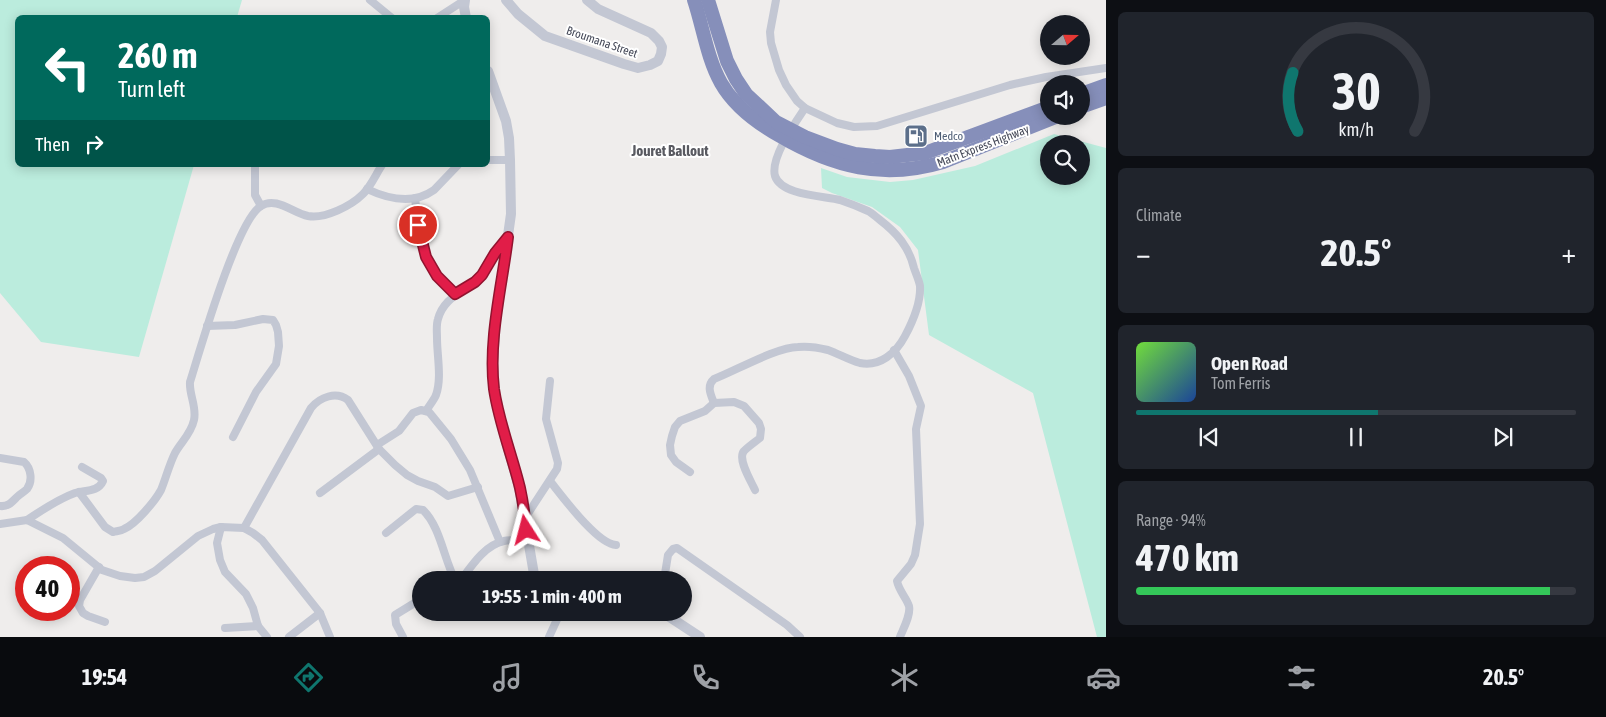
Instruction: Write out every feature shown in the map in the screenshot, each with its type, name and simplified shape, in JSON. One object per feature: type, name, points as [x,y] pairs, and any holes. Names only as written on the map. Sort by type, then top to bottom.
[{"type":"highway","name":"Matn Express Highway","points":[[697,1],[712,60],[721,82],[733,98],[746,112],[804,143],[833,162],[854,167],[888,170],[925,168],[1040,123]]},
{"type":"highway","points":[[1090,91],[1106,85]]},
{"type":"highway","points":[[1090,104],[1106,98]]},
{"type":"highway","name":"Matn Express Highway","points":[[804,143],[855,154],[890,157],[925,153],[1040,110]]},
{"type":"street","points":[[370,0],[388,15]]},
{"type":"street","points":[[442,15],[465,0]]},
{"type":"street","points":[[465,0],[465,15]]},
{"type":"street","name":"Broumana Street","points":[[506,0],[518,14],[545,36],[638,68],[658,61],[662,48],[659,41],[651,33],[598,9],[587,0]]},
{"type":"street","points":[[776,0],[770,32],[771,43],[779,70],[786,85],[804,108],[837,123],[854,127],[877,126],[1010,85],[1046,76],[1106,68]]},
{"type":"street","points":[[490,76],[510,138],[511,214],[496,321],[493,362],[494,386],[496,403],[506,442],[520,487],[533,571]]},
{"type":"street","points":[[714,403],[710,386],[714,379],[797,346],[827,350],[867,364],[878,362],[887,358],[894,350],[914,320],[920,286],[905,244],[893,229],[870,212],[841,200],[797,192],[783,187],[778,182],[774,166],[781,149],[804,108]]},
{"type":"street","points":[[490,160],[510,160]]},
{"type":"street","points":[[255,167],[255,195],[261,206]]},
{"type":"street","points":[[79,492],[105,527],[113,532],[130,526],[153,502],[161,489],[176,452],[190,431],[194,421],[194,406],[190,382],[207,326],[245,226],[261,206],[276,203],[306,216],[334,213],[362,195],[381,167]]},
{"type":"street","points":[[367,189],[405,200],[415,198],[430,194],[456,167]]},
{"type":"street","points":[[415,198],[418,225],[426,257],[437,276],[455,294]]},
{"type":"street","points":[[426,411],[436,396],[439,383],[436,355],[438,319],[442,310],[455,294],[475,282],[482,275],[495,253],[508,237]]},
{"type":"street","points":[[207,326],[235,325],[267,319],[273,320],[277,329],[279,346],[276,364],[256,392],[233,436]]},
{"type":"street","points":[[894,350],[909,376],[921,406],[916,429],[920,524],[915,555],[911,564],[897,581],[909,607],[909,613],[900,637]]},
{"type":"street","points":[[525,518],[557,469],[558,463],[546,419],[550,381]]},
{"type":"street","points":[[244,528],[307,414],[315,403],[334,395],[345,397],[353,406],[378,447],[407,476],[435,486],[446,495],[451,496],[478,487]]},
{"type":"street","points":[[690,472],[676,462],[671,455],[670,444],[675,427],[680,422],[705,411],[714,403],[739,403],[751,412],[761,429],[760,438],[744,451],[742,458],[755,490]]},
{"type":"street","points":[[320,492],[399,430],[413,413],[421,410],[426,411],[434,417],[461,453],[478,487],[500,542]]},
{"type":"street","points":[[0,458],[24,462],[28,466],[30,477],[26,490],[9,505],[0,506]]},
{"type":"street","points":[[0,524],[27,520],[56,501],[79,492],[97,489],[103,481],[102,478],[82,467]]},
{"type":"street","points":[[550,481],[578,516],[610,545],[616,545]]},
{"type":"street","points":[[386,532],[416,509],[423,510],[427,513],[435,530],[451,571]]},
{"type":"street","points":[[27,520],[62,538],[99,567],[120,576],[135,578],[144,577],[155,571],[205,531],[221,527],[244,528],[262,540],[320,613],[330,637]]},
{"type":"street","points":[[221,527],[217,543],[220,560],[225,572],[246,594],[253,608],[258,626],[267,637]]},
{"type":"street","points":[[464,571],[479,556],[500,542],[509,540],[528,541]]},
{"type":"street","points":[[666,571],[669,551],[677,548],[787,625],[800,637]]},
{"type":"street","points":[[99,567],[80,600],[79,606],[83,613],[88,616],[106,622]]},
{"type":"street","points":[[403,637],[396,624],[395,616],[412,605]]},
{"type":"street","points":[[289,637],[320,613]]},
{"type":"street","points":[[549,637],[557,621]]},
{"type":"street","points":[[676,621],[700,637]]},
{"type":"street","points":[[224,628],[258,626]]},
{"type":"green space","points":[[0,0],[242,0],[238,15],[15,15],[15,167],[193,167],[139,357],[41,342],[0,293]]},
{"type":"green space","points":[[1040,140],[1040,185],[1090,185],[1090,144],[1106,148],[1106,637],[1097,637],[1033,393],[929,335],[918,250],[900,227],[872,207],[822,188],[821,168],[847,177],[890,182],[913,180],[975,166]]},
{"type":"place","name":"Medco","points":[[916,136]]},
{"type":"district","name":"Jouret Ballout","points":[[670,151]]},
{"type":"route","points":[[418,225],[426,257],[437,276],[455,294],[475,282],[482,275],[495,253],[508,237],[496,321],[493,362],[494,386],[496,403],[506,442],[520,487],[526,530]]}]
